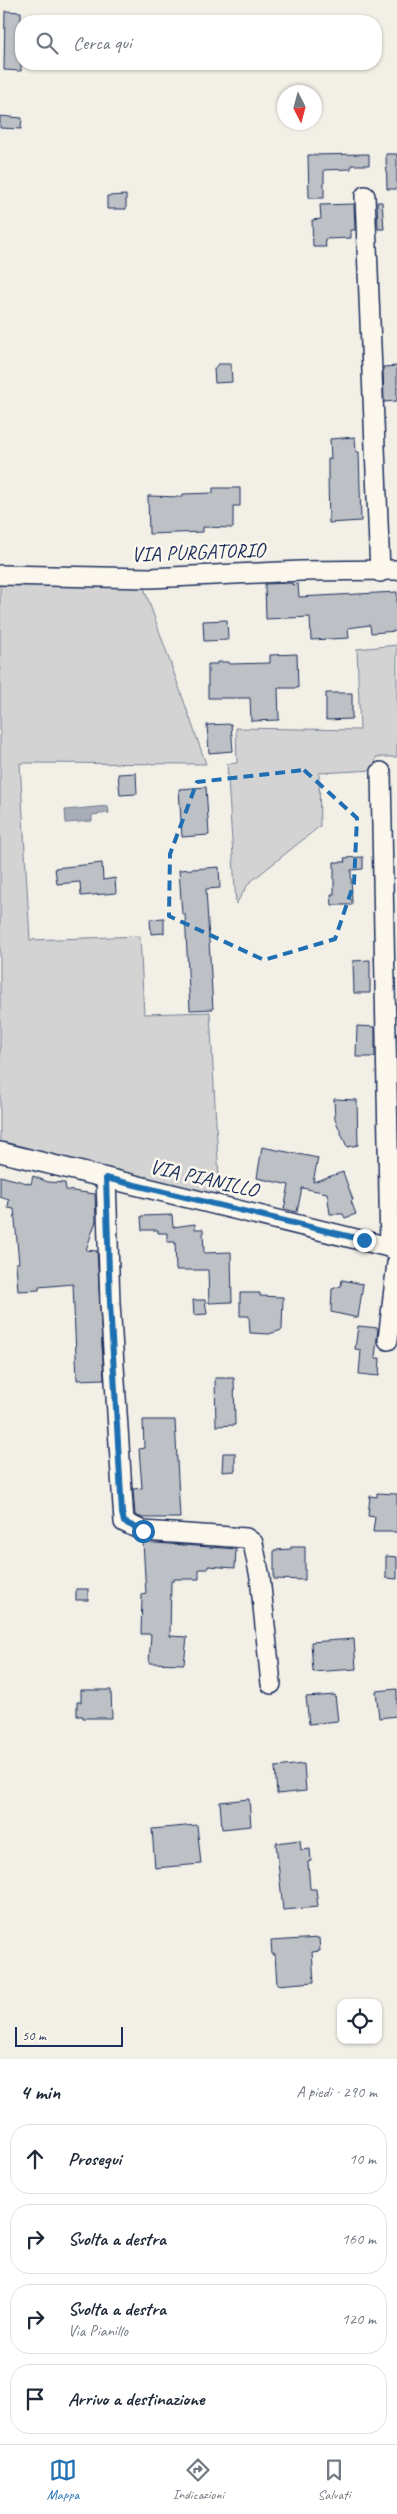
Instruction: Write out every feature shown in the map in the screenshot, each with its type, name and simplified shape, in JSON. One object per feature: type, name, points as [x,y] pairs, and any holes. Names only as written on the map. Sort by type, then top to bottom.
[{"type":"street","points":[[365,196],[388,571]]},
{"type":"street","name":"VIA PURGATORIO","points":[[0,575],[150,578],[301,571],[388,571]]},
{"type":"street","points":[[382,772],[395,1253],[388,1340]]},
{"type":"street","name":"VIA PIANILLO","points":[[0,1152],[395,1253]]},
{"type":"street","points":[[106,1178],[110,1303],[124,1522],[143,1531],[246,1538],[253,1542],[257,1554],[272,1684]]},
{"type":"highlighted area","points":[[304,770],[357,818],[354,883],[335,939],[264,960],[169,916],[170,854],[197,782]]},
{"type":"shaded area","points":[[0,582],[143,585],[206,764],[20,763],[30,940],[140,936],[144,1014],[210,1012],[220,1197],[0,1143]]},
{"type":"shaded area","points":[[397,645],[397,757],[376,757],[375,770],[319,773],[320,826],[249,883],[236,904],[227,764],[237,763],[236,728],[360,730],[357,649]]},
{"type":"shaded area","points":[[108,806],[109,813],[92,815],[92,821],[66,823],[65,810]]},
{"type":"building","points":[[5,11],[21,12],[21,15],[15,15],[15,70],[21,71],[4,70]]},
{"type":"building","points":[[0,116],[22,118],[21,129],[0,128]]},
{"type":"building","points":[[369,154],[369,165],[351,165],[351,169],[324,170],[324,198],[309,198],[308,155]]},
{"type":"building","points":[[386,154],[397,154],[397,189],[387,189]]},
{"type":"building","points":[[126,195],[126,209],[107,209],[107,196]]},
{"type":"building","points":[[377,202],[382,202],[384,229],[378,229]]},
{"type":"building","points":[[354,204],[355,230],[351,230],[351,238],[325,239],[326,247],[313,247],[312,220],[321,219],[320,205]]},
{"type":"building","points":[[218,364],[231,364],[232,382],[215,383],[214,369]]},
{"type":"building","points":[[397,366],[397,401],[384,402],[383,367]]},
{"type":"building","points":[[355,437],[356,452],[359,452],[361,521],[329,523],[328,459],[331,459],[330,439]]},
{"type":"building","points":[[213,488],[240,488],[240,506],[233,506],[233,528],[203,527],[203,532],[149,534],[148,496],[183,497],[183,494],[213,493]]},
{"type":"building","points":[[292,583],[292,585],[298,584],[299,597],[397,592],[397,631],[371,633],[370,625],[348,628],[349,638],[311,640],[310,617],[266,619],[265,584]]},
{"type":"building","points":[[227,620],[228,640],[204,641],[203,621]]},
{"type":"building","points":[[297,654],[298,688],[278,688],[279,720],[251,721],[250,698],[208,698],[208,664],[217,664],[217,662],[229,662],[230,664],[270,663],[270,655]]},
{"type":"building","points":[[326,693],[352,693],[352,719],[326,720]]},
{"type":"building","points":[[231,724],[233,751],[209,753],[207,725]]},
{"type":"building","points":[[136,773],[137,794],[120,795],[118,774]]},
{"type":"building","points":[[206,787],[209,835],[182,837],[179,789]]},
{"type":"building","points":[[363,857],[363,869],[351,870],[352,905],[332,905],[331,894],[334,894],[334,862],[345,862],[344,858]]},
{"type":"building","points":[[102,863],[103,880],[115,878],[116,893],[81,896],[80,882],[57,884],[55,868]]},
{"type":"building","points":[[219,867],[220,888],[206,889],[213,1009],[190,1010],[185,914],[182,914],[179,870]]},
{"type":"building","points":[[164,918],[164,933],[151,934],[150,919]]},
{"type":"building","points":[[370,960],[370,993],[354,993],[353,961]]},
{"type":"building","points":[[357,1026],[375,1027],[375,1057],[356,1057]]},
{"type":"building","points":[[334,1099],[357,1100],[358,1145],[347,1147],[335,1119]]},
{"type":"building","points":[[262,1147],[318,1158],[313,1182],[343,1172],[356,1214],[345,1218],[343,1214],[330,1214],[327,1193],[302,1188],[297,1212],[284,1209],[289,1185],[257,1178]]},
{"type":"building","points":[[0,1176],[31,1184],[33,1176],[48,1182],[65,1183],[66,1190],[95,1194],[96,1221],[86,1250],[97,1251],[104,1379],[77,1380],[73,1284],[39,1287],[39,1290],[18,1291],[16,1263],[19,1263],[14,1209],[8,1208],[9,1200],[0,1197]]},
{"type":"building","points":[[172,1215],[173,1227],[195,1224],[195,1229],[203,1229],[204,1253],[231,1252],[232,1302],[209,1303],[208,1270],[176,1270],[175,1242],[167,1242],[167,1233],[158,1233],[158,1230],[142,1230],[141,1216]]},
{"type":"building","points":[[342,1280],[363,1284],[358,1318],[331,1312],[332,1289],[341,1286]]},
{"type":"building","points":[[240,1293],[260,1293],[260,1296],[283,1297],[282,1330],[269,1334],[250,1333],[249,1316],[240,1316]]},
{"type":"building","points":[[193,1300],[205,1300],[207,1314],[194,1315]]},
{"type":"building","points":[[358,1326],[378,1328],[375,1358],[380,1358],[379,1376],[359,1374],[361,1350],[355,1349]]},
{"type":"building","points":[[215,1378],[234,1378],[235,1425],[216,1426]]},
{"type":"building","points":[[143,1420],[175,1420],[180,1518],[143,1518],[135,1515],[133,1489],[142,1488],[139,1449],[144,1448]]},
{"type":"building","points":[[223,1453],[235,1453],[235,1471],[222,1472]]},
{"type":"building","points":[[377,1493],[397,1494],[397,1532],[373,1532],[375,1517],[368,1516],[370,1496],[377,1497]]},
{"type":"building","points":[[143,1542],[236,1549],[235,1568],[208,1566],[208,1569],[199,1569],[199,1579],[174,1579],[174,1581],[171,1581],[170,1636],[187,1637],[184,1664],[149,1663],[151,1634],[141,1634],[142,1595],[146,1594]]},
{"type":"building","points":[[291,1547],[305,1547],[305,1580],[274,1579],[274,1550],[291,1549]]},
{"type":"building","points":[[386,1556],[397,1557],[397,1579],[386,1578]]},
{"type":"building","points":[[76,1589],[88,1589],[88,1600],[76,1600]]},
{"type":"building","points":[[354,1639],[356,1669],[313,1672],[311,1642]]},
{"type":"building","points":[[397,1689],[397,1716],[379,1718],[376,1691]]},
{"type":"building","points":[[81,1690],[111,1690],[112,1718],[83,1718],[83,1716],[77,1716],[77,1702],[81,1702]]},
{"type":"building","points":[[335,1695],[338,1721],[309,1724],[306,1697]]},
{"type":"building","points":[[304,1764],[306,1791],[277,1794],[275,1767]]},
{"type":"building","points":[[249,1799],[251,1826],[222,1829],[220,1802]]},
{"type":"building","points":[[197,1825],[201,1864],[155,1868],[152,1829]]},
{"type":"building","points":[[300,1840],[301,1850],[310,1849],[311,1861],[308,1862],[310,1889],[316,1889],[318,1907],[283,1910],[276,1843]]},
{"type":"building","points":[[319,1938],[320,1951],[312,1952],[314,1982],[277,1985],[275,1954],[272,1955],[271,1941]]},
{"type":"route","points":[[143,1531],[133,1528],[124,1522],[122,1513],[110,1303],[106,1178],[364,1240]]}]
